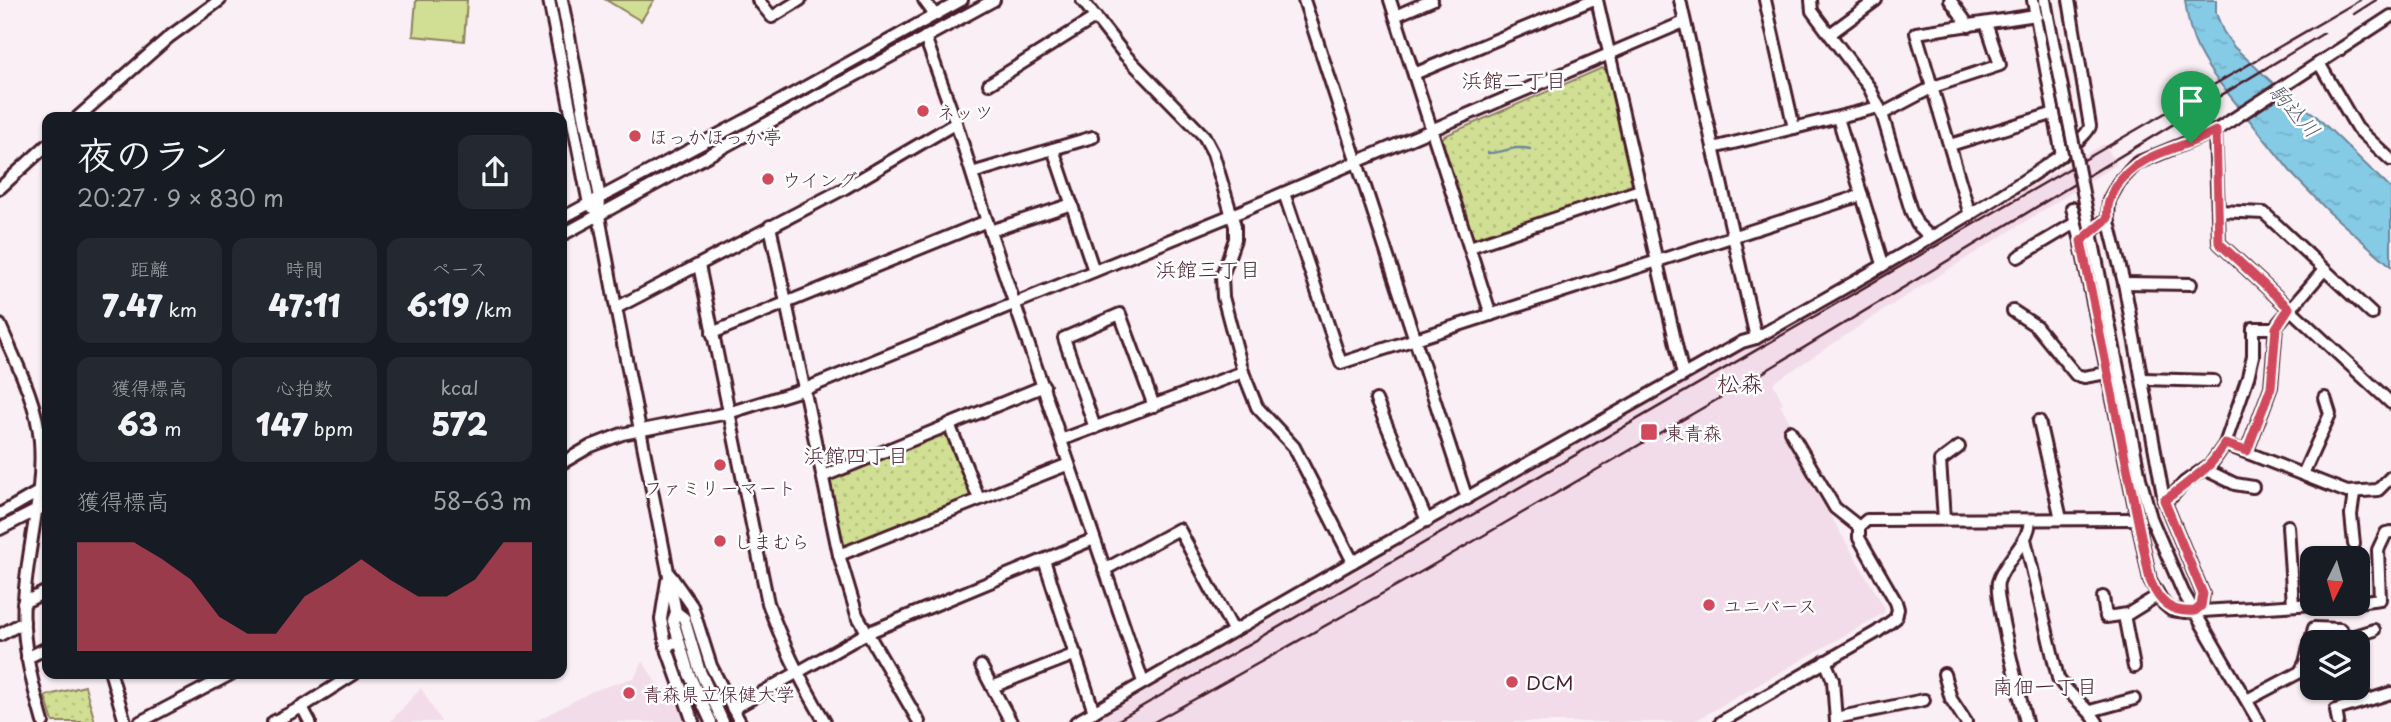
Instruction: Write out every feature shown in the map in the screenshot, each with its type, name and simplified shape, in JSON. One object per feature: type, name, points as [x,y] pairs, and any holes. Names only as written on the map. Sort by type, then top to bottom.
[{"type":"street","points":[[84,112],[169,37],[220,0]]},
{"type":"street","points":[[549,0],[589,204],[599,216]]},
{"type":"street","points":[[562,0],[600,198],[599,216],[615,308],[676,612],[673,621],[678,641],[689,656],[723,722]]},
{"type":"street","points":[[758,0],[772,17],[800,0]]},
{"type":"street","points":[[924,0],[935,15]]},
{"type":"street","points":[[567,215],[962,0]]},
{"type":"street","points":[[567,232],[994,0]]},
{"type":"street","points":[[1082,0],[1125,55],[1204,136],[1213,153],[1235,226],[1235,239],[1222,276],[1223,297],[1243,372],[1257,407],[1294,447],[1353,562]]},
{"type":"street","points":[[1304,0],[1467,499]]},
{"type":"street","points":[[1390,0],[1491,315]]},
{"type":"street","points":[[1395,16],[1432,0]]},
{"type":"street","points":[[1414,74],[1592,0]]},
{"type":"street","points":[[1597,0],[1683,374]]},
{"type":"street","points":[[1680,0],[1756,338]]},
{"type":"street","points":[[1766,0],[1794,128]]},
{"type":"street","points":[[1811,0],[1812,11],[1869,87],[1880,111],[1911,211],[1917,224],[1930,237]]},
{"type":"street","points":[[1830,34],[1876,0]]},
{"type":"street","points":[[1950,0],[1969,26]]},
{"type":"street","points":[[2033,0],[2062,155]]},
{"type":"street","points":[[2045,0],[2144,495],[2169,564],[2256,721]]},
{"type":"street","points":[[1076,722],[1683,374],[1742,342],[1756,338],[1970,215],[2062,155],[2084,137],[2090,125],[2068,0]]},
{"type":"street","points":[[1970,215],[1916,33],[2036,15]]},
{"type":"street","points":[[2195,611],[2203,599],[2202,589],[2164,500],[2143,379],[2107,206],[2111,196],[2132,168],[2146,159],[2216,131],[2391,16]]},
{"type":"street","points":[[989,84],[1096,18]]},
{"type":"street","points":[[567,460],[591,446],[640,429],[728,413],[805,389],[1230,216],[1684,22]]},
{"type":"street","points":[[1713,148],[1838,118],[1880,111],[1933,87],[2000,65],[1986,23]]},
{"type":"street","points":[[925,37],[1143,682]]},
{"type":"street","points":[[2319,63],[2357,128],[2391,160]]},
{"type":"street","points":[[1950,145],[2055,113]]},
{"type":"street","points":[[1838,118],[1883,264]]},
{"type":"street","points":[[615,308],[845,188],[956,123]]},
{"type":"street","points":[[2216,131],[2219,243],[2391,403]]},
{"type":"street","points":[[972,173],[1093,136]]},
{"type":"street","points":[[1053,149],[1094,271]]},
{"type":"street","points":[[0,188],[42,150]]},
{"type":"street","points":[[1470,247],[1640,190]]},
{"type":"street","points":[[1284,193],[1341,363],[1862,195]]},
{"type":"street","points":[[712,333],[786,302],[989,226],[1072,204]]},
{"type":"street","points":[[2072,208],[2150,580],[2157,596],[2171,610],[2300,605]]},
{"type":"street","points":[[2219,211],[2263,213],[2372,314]]},
{"type":"street","points":[[2081,241],[2108,218]]},
{"type":"street","points":[[2018,257],[2075,223]]},
{"type":"street","points":[[771,226],[839,555],[850,596],[867,633],[919,722]]},
{"type":"street","points":[[699,265],[768,603],[796,673],[825,722]]},
{"type":"street","points":[[2247,451],[2271,387],[2276,328],[2289,308],[2324,270]]},
{"type":"street","points":[[2124,283],[2192,284]]},
{"type":"street","points":[[2013,311],[2036,326],[2076,374],[2084,377],[2107,373]]},
{"type":"street","points":[[1095,428],[1064,338],[1120,314],[1154,406]]},
{"type":"street","points":[[0,325],[33,409],[40,438],[42,480]]},
{"type":"street","points":[[2164,500],[2204,470],[2225,444],[2250,370],[2253,328],[2276,328]]},
{"type":"street","points":[[1061,440],[1243,372]]},
{"type":"street","points":[[2143,379],[2214,381]]},
{"type":"street","points":[[824,476],[1044,386]]},
{"type":"street","points":[[2302,474],[2330,414],[2325,398]]},
{"type":"street","points":[[1376,400],[1427,521]]},
{"type":"street","points":[[2039,421],[2061,520]]},
{"type":"street","points":[[949,424],[979,499]]},
{"type":"street","points":[[1790,431],[1835,508],[1859,527]]},
{"type":"street","points":[[2225,444],[2339,490],[2354,493],[2378,490],[2391,477]]},
{"type":"street","points":[[1944,519],[1940,461],[1959,447]]},
{"type":"street","points":[[839,555],[1069,464]]},
{"type":"street","points":[[2204,470],[2235,484],[2253,486]]},
{"type":"street","points":[[0,514],[42,490]]},
{"type":"street","points":[[42,492],[35,511],[23,603],[27,658],[43,722]]},
{"type":"street","points":[[2354,493],[2351,515],[2354,544]]},
{"type":"street","points":[[0,529],[42,508]]},
{"type":"street","points":[[1721,722],[1890,624],[1898,616],[1896,602],[1859,538],[1859,527],[1864,522],[1872,519],[2137,519]]},
{"type":"street","points":[[2026,722],[1997,586],[2006,565],[2025,539],[2030,520]]},
{"type":"street","points":[[2288,526],[2293,605]]},
{"type":"street","points":[[1104,570],[1179,529],[1233,630]]},
{"type":"street","points":[[2370,600],[2380,599],[2378,550],[2386,533],[2391,531]]},
{"type":"street","points":[[2025,539],[2058,678],[2097,722]]},
{"type":"street","points":[[733,709],[867,633],[1094,540]]},
{"type":"street","points":[[1044,560],[1094,712]]},
{"type":"street","points":[[668,571],[661,619],[666,646],[693,722]]},
{"type":"street","points":[[668,571],[691,606],[711,666],[740,722]]},
{"type":"street","points":[[23,603],[42,594]]},
{"type":"street","points":[[2103,597],[2105,616],[2124,615],[2157,596]]},
{"type":"street","points":[[676,612],[684,618],[697,695],[711,722]]},
{"type":"street","points":[[2124,615],[2134,667]]},
{"type":"street","points":[[0,635],[24,622]]},
{"type":"street","points":[[2246,699],[2300,672],[2314,628],[2340,629],[2348,638],[2374,630]]},
{"type":"street","points":[[666,646],[678,641]]},
{"type":"street","points":[[27,658],[42,650]]},
{"type":"street","points":[[992,687],[1076,654]]},
{"type":"street","points":[[1825,661],[1833,680],[1836,720],[1924,700]]},
{"type":"street","points":[[981,666],[1011,722]]},
{"type":"street","points":[[1944,674],[1951,699],[1966,722]]},
{"type":"street","points":[[113,679],[125,722]]},
{"type":"street","points":[[140,722],[222,679]]},
{"type":"street","points":[[272,722],[346,679]]},
{"type":"street","points":[[2338,722],[2336,710],[2391,693]]},
{"type":"street","points":[[2090,711],[2134,699]]},
{"type":"street","points":[[302,707],[310,722]]},
{"type":"shaded area","points":[[2104,144],[2117,164],[1773,383],[1783,403],[1780,405],[1799,438],[1788,444],[1885,608],[1884,613],[1693,722],[1093,722],[1684,381],[1790,325]]},
{"type":"shaded area","name":"青森県立保健大学","points":[[643,661],[661,691],[675,695],[687,722],[534,722],[593,691],[635,677]]},
{"type":"shaded area","points":[[421,688],[441,722],[390,722]]},
{"type":"green space","points":[[416,0],[467,0],[464,41],[413,36]]},
{"type":"green space","points":[[606,0],[654,0],[641,21]]},
{"type":"green space","points":[[1602,68],[1608,71],[1632,181],[1631,188],[1476,240],[1470,238],[1440,143],[1444,136]]},
{"type":"green space","points":[[944,432],[949,434],[973,493],[971,497],[848,547],[843,545],[829,482]]},
{"type":"green space","points":[[85,686],[95,722],[53,722],[45,696]]},
{"type":"water","name":"駒込川","points":[[2185,0],[2216,0],[2216,13],[2223,31],[2234,47],[2289,98],[2314,114],[2391,189],[2391,266],[2329,212],[2295,177],[2214,76],[2194,40]]},
{"type":"waterway","points":[[1488,153],[1530,149]]},
{"type":"railway","points":[[1115,722],[2360,0]]},
{"type":"railway","points":[[2354,14],[2376,0]]},
{"type":"railway","points":[[1154,722],[1426,569],[1749,381],[2324,33]]},
{"type":"place","name":"ネッツ","points":[[923,111]]},
{"type":"place","name":"ほっかほっか亭","points":[[635,136]]},
{"type":"place","name":"ウイング","points":[[768,179]]},
{"type":"place","name":"東青森","points":[[1649,432]]},
{"type":"place","name":"ファミリーマート","points":[[720,465]]},
{"type":"place","name":"しまむら","points":[[720,541]]},
{"type":"place","name":"ユニバース","points":[[1709,605]]},
{"type":"place","name":"DCM","points":[[1512,682]]},
{"type":"place","name":"青森県立保健大学","points":[[629,693]]},
{"type":"district","name":"浜館二丁目","points":[[1514,79]]},
{"type":"district","name":"浜館三丁目","points":[[1208,268]]},
{"type":"district","name":"松森","points":[[1740,382]]},
{"type":"district","name":"浜館四丁目","points":[[856,454]]},
{"type":"district","name":"南佃一丁目","points":[[2045,685]]},
{"type":"route","points":[[2216,131],[2218,241],[2289,308],[2276,328],[2270,393],[2247,451],[2223,445],[2211,464],[2164,500],[2203,594],[2201,606],[2195,611],[2186,612],[2171,610],[2164,604],[2150,580],[2081,241],[2108,218],[2107,206],[2111,196],[2119,182],[2137,163],[2191,143],[2216,131]]}]
